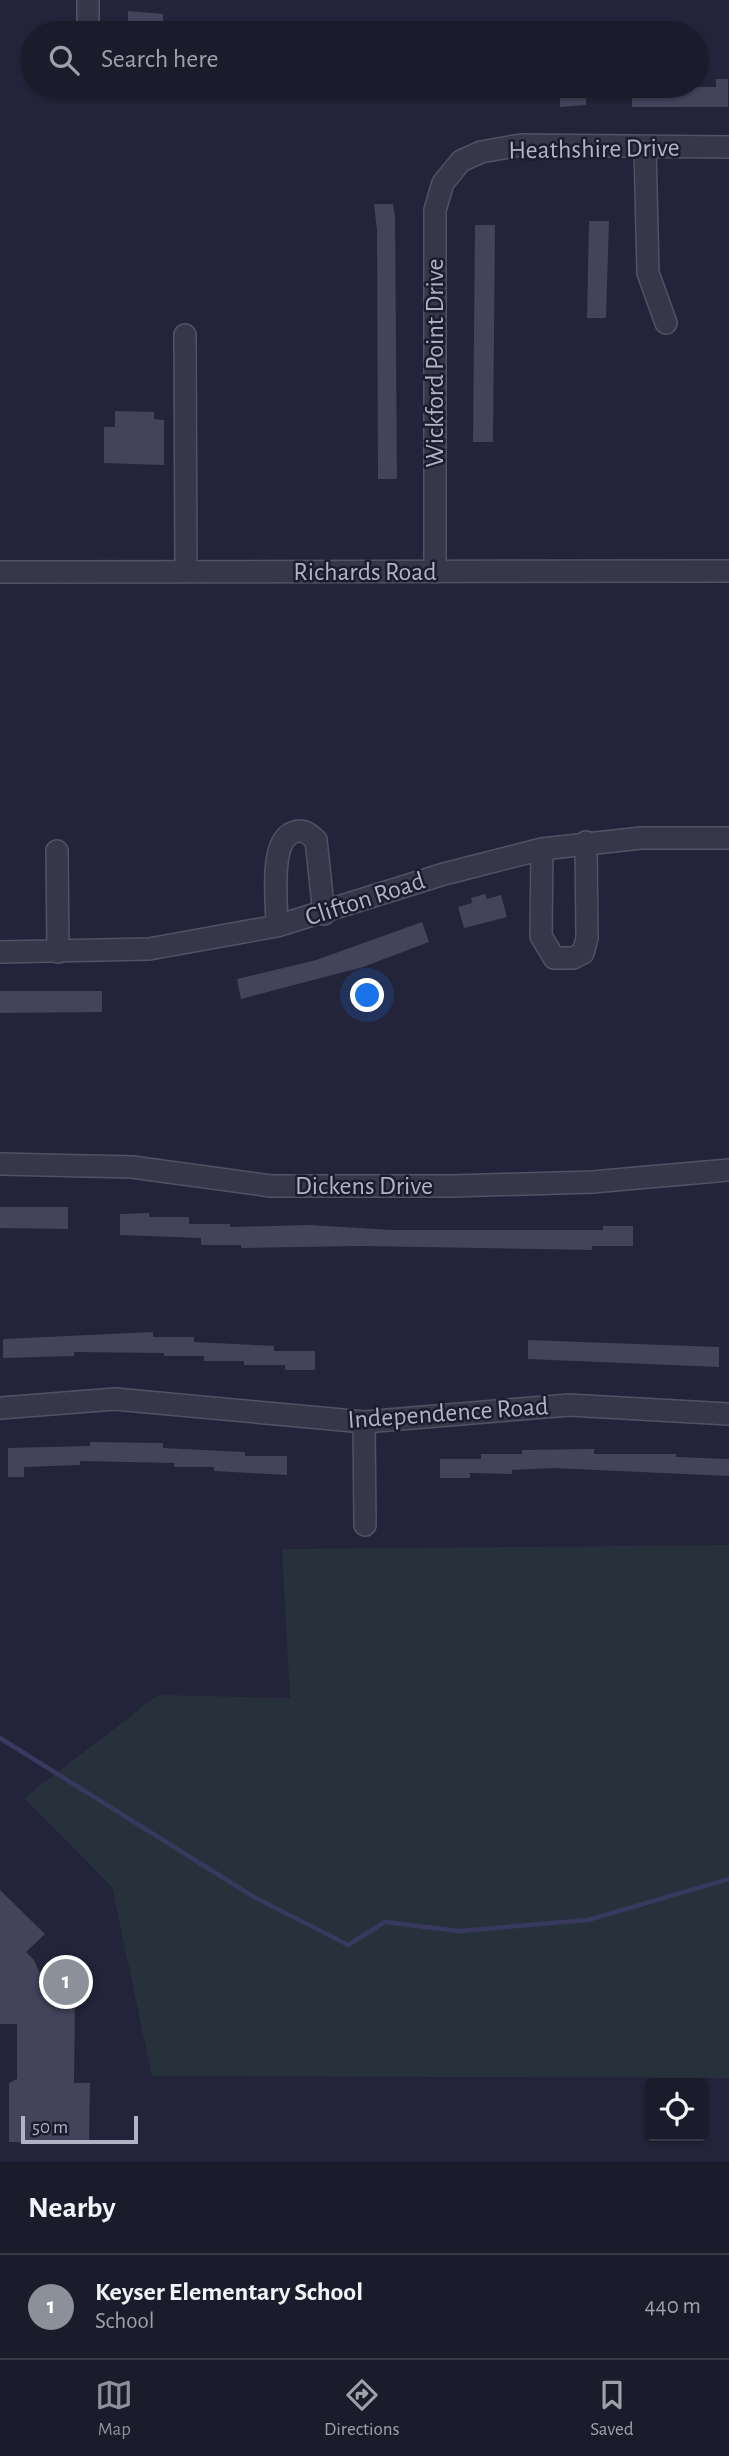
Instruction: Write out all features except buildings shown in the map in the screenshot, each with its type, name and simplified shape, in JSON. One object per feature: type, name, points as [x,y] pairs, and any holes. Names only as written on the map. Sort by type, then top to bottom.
[{"type":"street","points":[[88,0],[88,21]]},
{"type":"street","name":"Heathshire Drive","points":[[461,162],[481,152],[521,145],[729,147]]},
{"type":"street","points":[[645,148],[648,273],[666,323]]},
{"type":"street","name":"Wickford Point Drive","points":[[435,572],[435,210],[443,183],[461,162]]},
{"type":"street","points":[[186,335],[187,572]]},
{"type":"street","name":"Richards Road","points":[[0,572],[729,571]]},
{"type":"street","points":[[278,926],[277,849],[285,836],[297,831],[307,832],[316,840],[324,914]]},
{"type":"street","name":"Clifton Road","points":[[0,952],[149,949],[278,926],[324,914],[444,874],[542,849],[586,842],[729,838]]},
{"type":"street","points":[[542,849],[541,936],[554,958],[573,958],[583,953],[587,938],[586,842]]},
{"type":"street","points":[[57,851],[58,952]]},
{"type":"street","name":"Dickens Drive","points":[[0,1164],[132,1167],[271,1186],[578,1183],[729,1170]]},
{"type":"street","name":"Independence Road","points":[[0,1408],[115,1399],[364,1423],[569,1405],[729,1414]]},
{"type":"street","points":[[364,1423],[365,1525]]},
{"type":"shaded area","points":[[729,1545],[729,2078],[152,2076],[112,1887],[24,1798],[158,1695],[290,1698],[282,1549]]},
{"type":"waterway","points":[[0,1738],[254,1897],[348,1945],[385,1922],[459,1931],[588,1920],[729,1879]]},
{"type":"place","name":"Keyser Elementary School","points":[[66,1982]]}]
